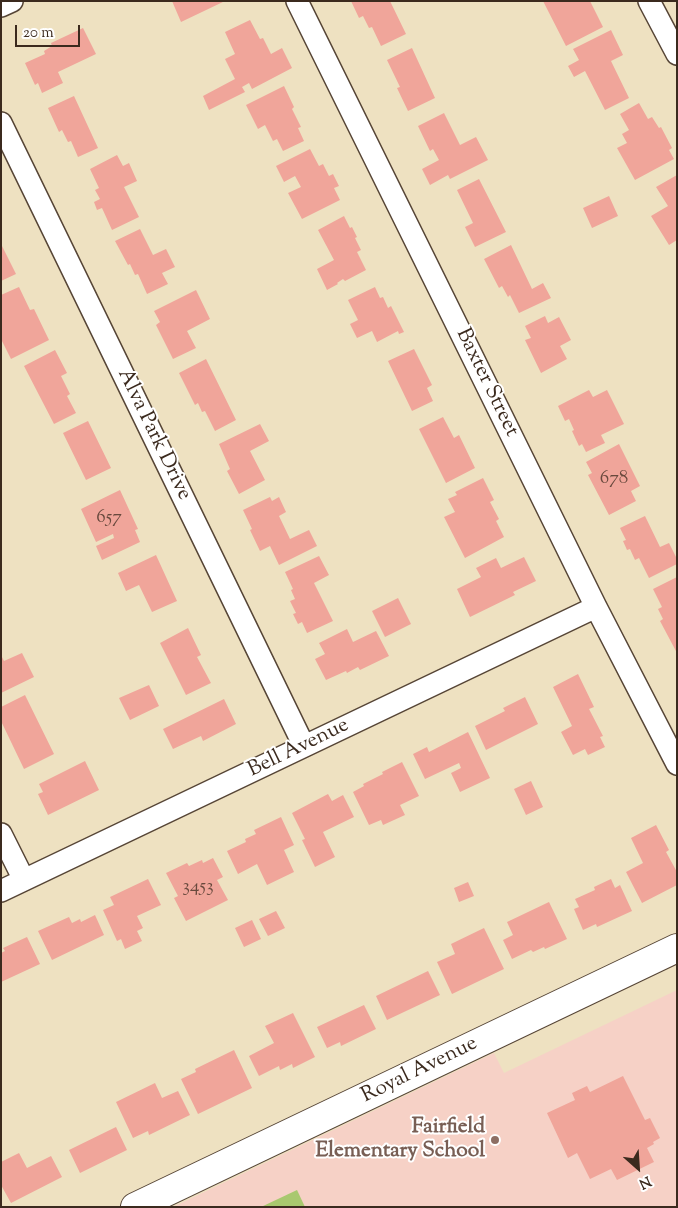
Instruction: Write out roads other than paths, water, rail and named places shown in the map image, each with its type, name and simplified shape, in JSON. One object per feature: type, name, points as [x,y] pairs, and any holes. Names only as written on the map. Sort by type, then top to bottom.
[{"type":"street","points":[[1,6],[12,1]]},
{"type":"street","name":"Baxter Street","points":[[297,1],[596,607],[677,764]]},
{"type":"street","points":[[649,1],[677,54]]},
{"type":"street","name":"Alva Park Drive","points":[[1,123],[304,746]]},
{"type":"street","name":"Bell Avenue","points":[[1,891],[596,607]]},
{"type":"street","points":[[1,834],[24,880]]},
{"type":"street","name":"Royal Avenue","points":[[135,1207],[677,948]]},
{"type":"place","name":"Fairfield Elementary School","points":[[495,1140]]}]
